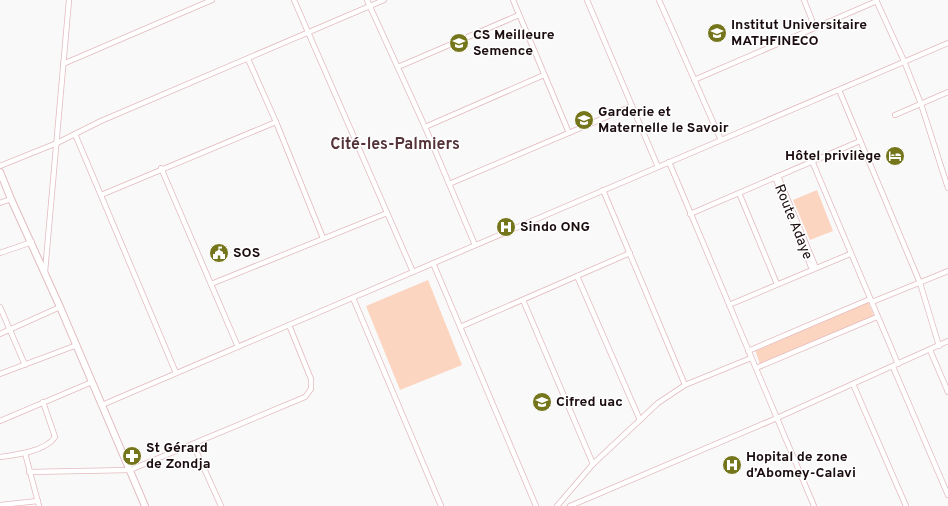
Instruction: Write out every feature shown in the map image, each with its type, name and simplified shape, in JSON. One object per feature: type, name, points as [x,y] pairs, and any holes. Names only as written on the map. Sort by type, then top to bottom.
[{"type":"street","points":[[45,272],[69,0]]},
{"type":"street","points":[[63,64],[212,0]]},
{"type":"street","points":[[294,0],[413,272]]},
{"type":"street","points":[[367,0],[425,127],[475,245]]},
{"type":"street","points":[[0,166],[57,143],[384,0]]},
{"type":"street","points":[[513,0],[569,133]]},
{"type":"street","points":[[587,0],[658,167]]},
{"type":"street","points":[[659,0],[721,140]]},
{"type":"street","points":[[804,0],[815,28]]},
{"type":"street","points":[[694,80],[877,1],[921,104],[948,188]]},
{"type":"street","points":[[398,68],[519,15]]},
{"type":"street","points":[[102,405],[948,43]]},
{"type":"street","points":[[248,59],[276,122],[323,238]]},
{"type":"street","points":[[425,127],[544,75]]},
{"type":"street","points":[[839,90],[920,283],[939,346]]},
{"type":"street","points":[[895,115],[948,92]]},
{"type":"street","points":[[449,184],[632,106]]},
{"type":"street","points":[[101,195],[161,168],[276,122]]},
{"type":"street","points":[[75,134],[176,373]]},
{"type":"street","points":[[690,214],[860,141]]},
{"type":"street","points":[[669,162],[814,506]]},
{"type":"street","points":[[812,162],[871,301],[948,495]]},
{"type":"street","points":[[161,168],[238,347]]},
{"type":"street","points":[[0,172],[11,199],[32,242],[145,506]]},
{"type":"street","points":[[777,177],[813,268]]},
{"type":"street","points":[[604,190],[685,386]]},
{"type":"street","points":[[739,193],[777,284]]},
{"type":"street","points":[[0,203],[11,199]]},
{"type":"street","points":[[211,284],[386,213]]},
{"type":"street","points":[[0,253],[32,242]]},
{"type":"street","points":[[460,327],[630,253]]},
{"type":"street","points":[[729,305],[813,268],[850,254]]},
{"type":"street","points":[[433,263],[536,506]]},
{"type":"street","points":[[748,351],[948,271]]},
{"type":"street","points":[[577,276],[640,420]]},
{"type":"street","points":[[353,298],[441,506]]},
{"type":"street","points":[[523,300],[593,464]]},
{"type":"street","points":[[0,307],[25,365]]},
{"type":"street","points":[[0,334],[60,307]]},
{"type":"street","points":[[756,368],[877,317]]},
{"type":"street","points":[[29,472],[130,470],[305,396],[311,389],[311,379],[289,325]]},
{"type":"street","points":[[570,506],[776,418],[948,341]]},
{"type":"street","points":[[0,374],[76,345]]},
{"type":"street","points":[[930,350],[947,385],[948,392]]},
{"type":"street","points":[[557,506],[593,464],[658,403],[685,386],[751,358]]},
{"type":"street","points":[[0,421],[92,382]]},
{"type":"street","points":[[853,384],[906,506]]},
{"type":"street","points":[[0,457],[24,453],[52,442],[55,437],[43,402]]},
{"type":"street","points":[[193,444],[221,506]]},
{"type":"street","points":[[24,453],[39,506]]},
{"type":"street","points":[[0,505],[38,501]]},
{"type":"shaded area","points":[[817,190],[833,231],[810,240],[793,200]]},
{"type":"shaded area","points":[[428,280],[462,365],[400,390],[366,306]]},
{"type":"shaded area","points":[[868,302],[874,316],[760,364],[755,350]]},
{"type":"place","name":"Institut Universitaire MATHFINECO","points":[[717,33]]},
{"type":"place","name":"CS Meilleure Semence","points":[[459,43]]},
{"type":"place","name":"Garderie et Maternelle le Savoir","points":[[584,120]]},
{"type":"place","name":"Hôtel privilège","points":[[895,156]]},
{"type":"place","name":"Sindo ONG","points":[[506,227]]},
{"type":"place","name":"SOS","points":[[219,253]]},
{"type":"place","name":"Cifred uac","points":[[542,402]]},
{"type":"place","name":"St Gérard de Zondja","points":[[132,456]]},
{"type":"place","name":"Hopital de zone d’Abomey-Calavi","points":[[732,465]]},
{"type":"district","name":"Cité-les-Palmiers","points":[[395,145]]}]
